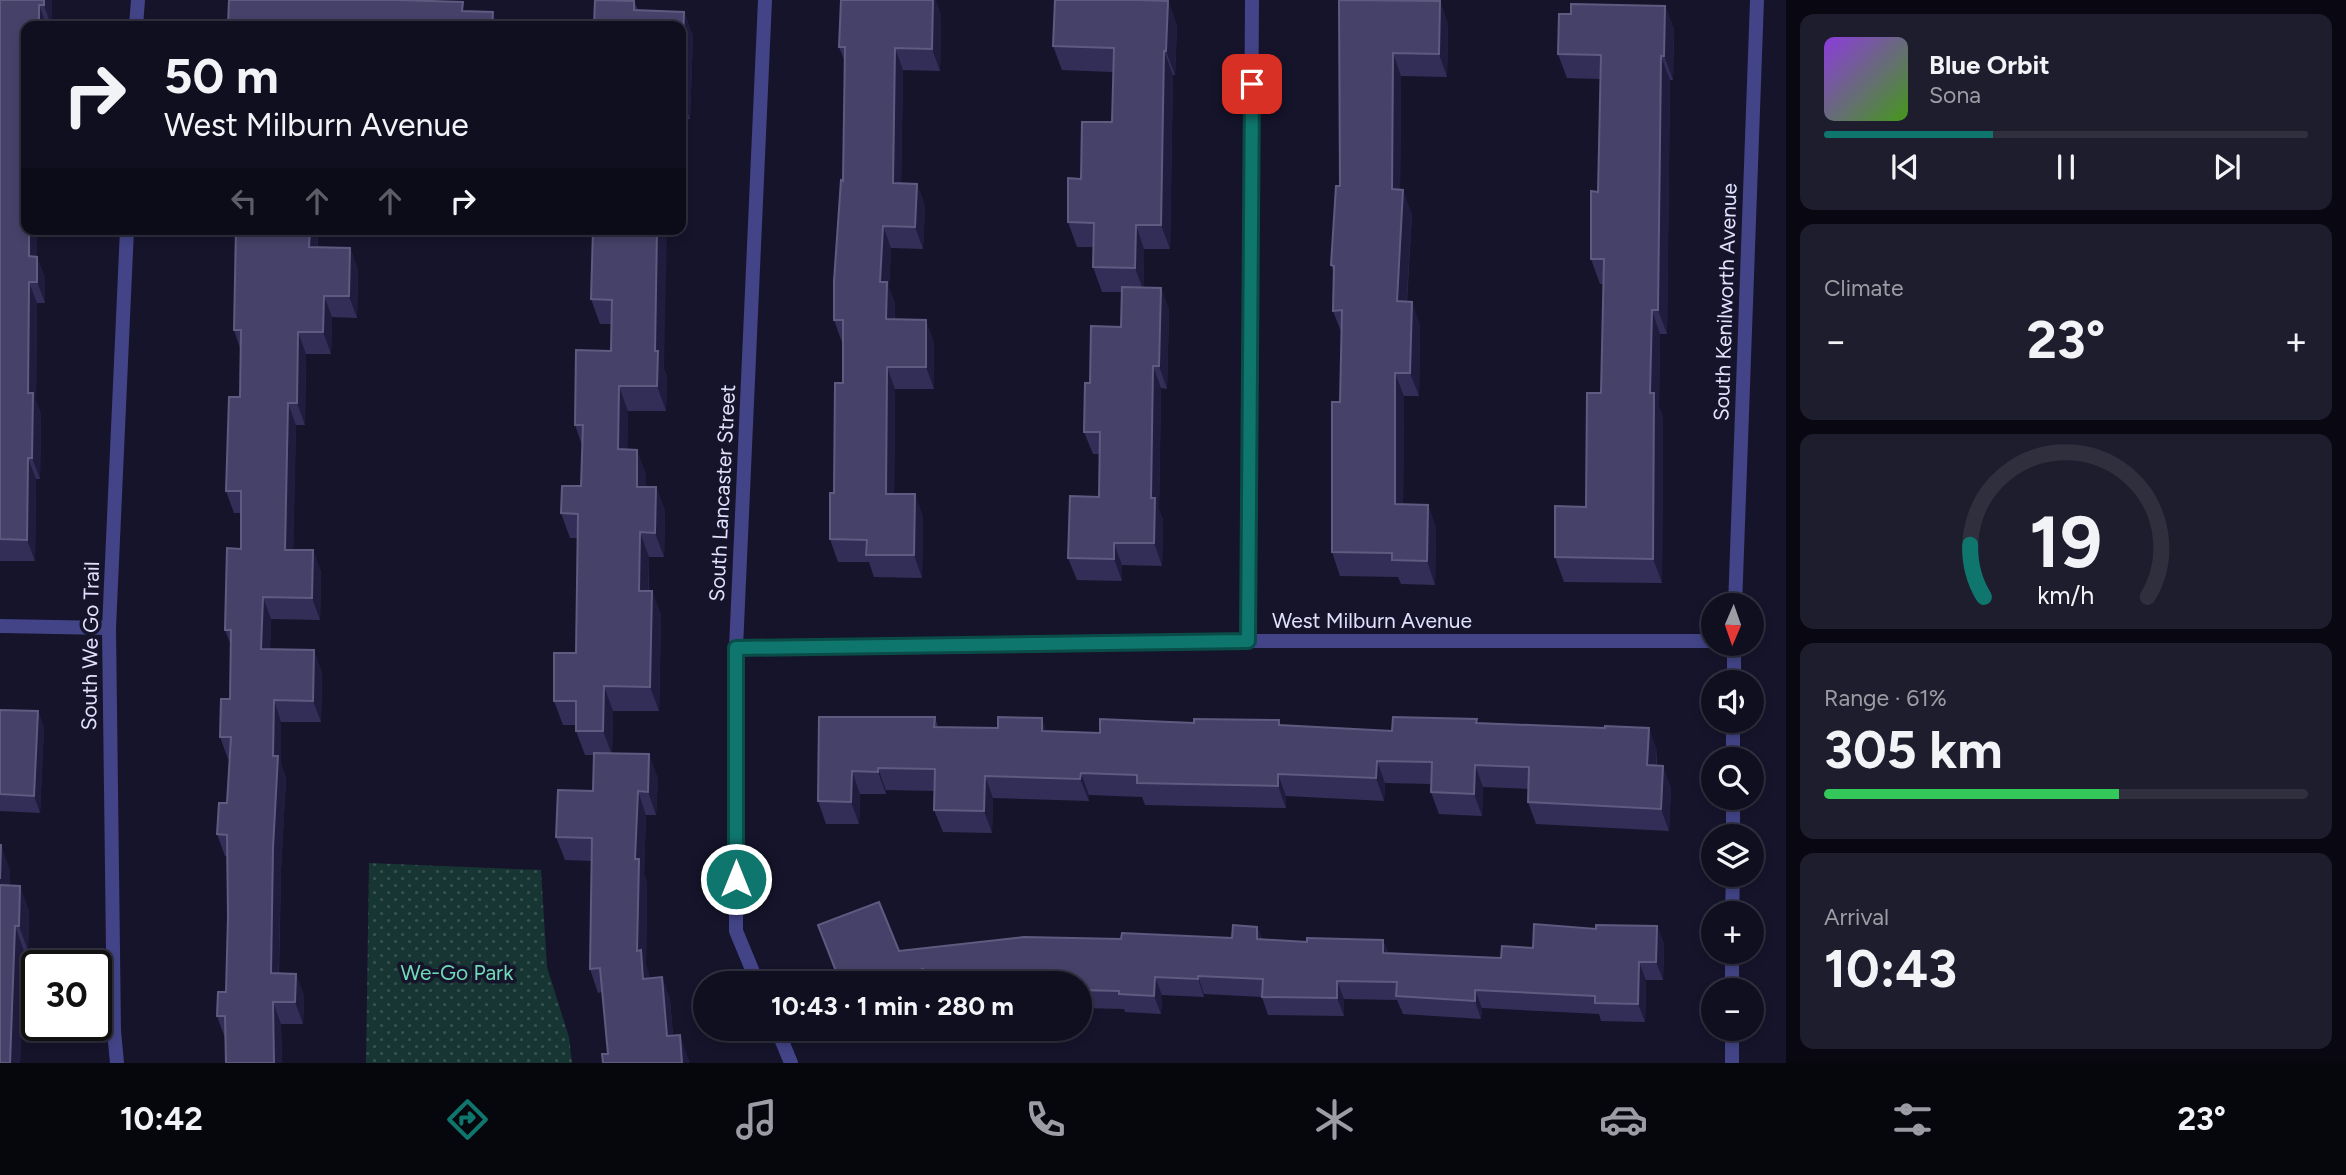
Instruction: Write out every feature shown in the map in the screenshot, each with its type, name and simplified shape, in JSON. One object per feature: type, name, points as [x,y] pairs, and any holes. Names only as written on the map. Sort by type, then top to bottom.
[{"type":"street","points":[[136,21],[138,0]]},
{"type":"street","name":"South Lancaster Street","points":[[753,971],[736,931],[736,648],[765,0]]},
{"type":"street","points":[[1248,641],[1252,0]]},
{"type":"street","name":"South Kenilworth Avenue","points":[[1735,593],[1757,0]]},
{"type":"street","name":"South We Go Trail","points":[[117,1063],[114,1031],[109,628],[127,235]]},
{"type":"street","points":[[0,626],[109,628]]},
{"type":"street","name":"West Milburn Avenue","points":[[736,648],[1248,641],[1701,641]]},
{"type":"street","points":[[782,1041],[791,1063]]},
{"type":"street","points":[[1732,1041],[1732,1063]]},
{"type":"green space","name":"We-Go Park","points":[[369,863],[541,870],[547,967],[569,1037],[572,1063],[366,1063]]},
{"type":"building","points":[[0,0],[44,0],[44,5],[39,5],[39,21],[21,21],[21,235],[29,235],[29,256],[37,257],[37,282],[29,282],[28,393],[33,393],[32,458],[28,458],[27,540],[0,539]]},
{"type":"building","points":[[229,0],[463,2],[462,11],[493,12],[492,21],[228,21]]},
{"type":"building","points":[[595,0],[634,1],[634,10],[684,12],[684,21],[594,21]]},
{"type":"building","points":[[841,0],[933,0],[932,49],[895,48],[893,183],[917,184],[915,227],[883,226],[880,282],[887,282],[886,319],[926,320],[926,367],[887,367],[886,494],[915,494],[914,555],[866,555],[867,540],[830,539],[830,493],[834,493],[835,383],[843,383],[843,320],[834,320],[834,281],[841,180],[843,181],[845,47],[839,47]]},
{"type":"building","points":[[1055,0],[1168,1],[1164,51],[1161,225],[1136,225],[1135,268],[1093,267],[1094,223],[1068,222],[1068,178],[1081,179],[1082,122],[1112,122],[1114,48],[1053,46]]},
{"type":"building","points":[[1339,0],[1440,1],[1439,54],[1393,53],[1392,189],[1403,190],[1397,301],[1412,302],[1410,373],[1395,373],[1395,504],[1428,505],[1427,561],[1392,560],[1392,553],[1332,552],[1332,402],[1340,402],[1342,310],[1333,311],[1334,266],[1331,265],[1336,186],[1340,186]]},
{"type":"building","points":[[1571,4],[1665,6],[1664,56],[1661,56],[1658,310],[1652,310],[1650,393],[1654,393],[1653,559],[1555,557],[1555,506],[1586,507],[1587,393],[1601,393],[1604,259],[1591,259],[1591,191],[1598,192],[1601,55],[1558,54],[1559,14],[1571,14]]},
{"type":"building","points":[[236,235],[310,235],[309,247],[350,248],[349,296],[324,296],[323,332],[298,332],[297,403],[288,403],[285,550],[313,550],[312,598],[263,597],[261,649],[314,650],[313,701],[274,700],[273,756],[278,756],[271,973],[296,974],[295,1002],[273,1002],[274,1063],[226,1063],[225,1016],[217,1016],[218,992],[226,992],[228,916],[227,835],[217,834],[219,803],[227,803],[231,737],[220,737],[221,699],[230,699],[231,630],[225,630],[227,548],[241,549],[241,491],[226,491],[229,397],[240,397],[241,330],[234,330]]},
{"type":"building","points":[[593,235],[657,235],[657,386],[619,386],[618,449],[637,450],[637,487],[656,487],[655,533],[640,532],[639,591],[652,591],[650,687],[604,686],[603,731],[576,731],[576,701],[554,701],[554,653],[576,653],[578,514],[561,513],[562,486],[581,486],[583,425],[575,425],[576,350],[611,351],[612,300],[591,299]]},
{"type":"building","points":[[1122,287],[1161,288],[1159,366],[1153,366],[1151,498],[1155,498],[1154,543],[1114,543],[1114,559],[1068,558],[1070,496],[1099,497],[1100,432],[1084,432],[1085,383],[1090,383],[1091,326],[1121,327]]},
{"type":"building","points":[[0,710],[38,711],[34,796],[0,794]]},
{"type":"building","points":[[819,717],[935,717],[934,727],[998,728],[998,717],[1042,718],[1042,731],[1100,733],[1100,719],[1194,723],[1194,719],[1279,720],[1279,725],[1392,731],[1393,717],[1477,719],[1476,723],[1649,728],[1647,765],[1663,766],[1661,809],[1528,802],[1529,767],[1475,765],[1474,794],[1431,792],[1432,762],[1377,761],[1376,778],[1278,774],[1278,786],[1137,783],[1137,775],[1081,773],[1080,779],[985,776],[984,811],[934,810],[935,769],[878,768],[878,772],[852,771],[851,802],[818,801]]},
{"type":"building","points":[[594,753],[649,754],[648,792],[638,791],[635,859],[639,859],[637,951],[641,950],[643,979],[662,977],[667,1036],[680,1035],[682,1063],[603,1063],[602,1054],[608,1054],[600,968],[590,969],[592,838],[556,837],[558,790],[593,791]]},
{"type":"building","points":[[0,885],[20,886],[19,926],[15,926],[10,1063],[0,1063]]},
{"type":"building","points":[[879,902],[899,951],[1024,937],[1121,939],[1122,933],[1232,938],[1233,925],[1257,927],[1257,939],[1307,942],[1307,938],[1383,940],[1383,953],[1501,958],[1502,946],[1533,948],[1534,924],[1596,929],[1596,925],[1657,926],[1656,962],[1639,962],[1638,1004],[1595,1003],[1595,996],[1475,990],[1475,1001],[1396,996],[1397,982],[1337,981],[1337,998],[1262,997],[1263,979],[1155,977],[1154,996],[1092,990],[1092,971],[836,971],[818,925]]},
{"type":"route","points":[[736,879],[736,648],[1248,641],[1252,84]]}]
